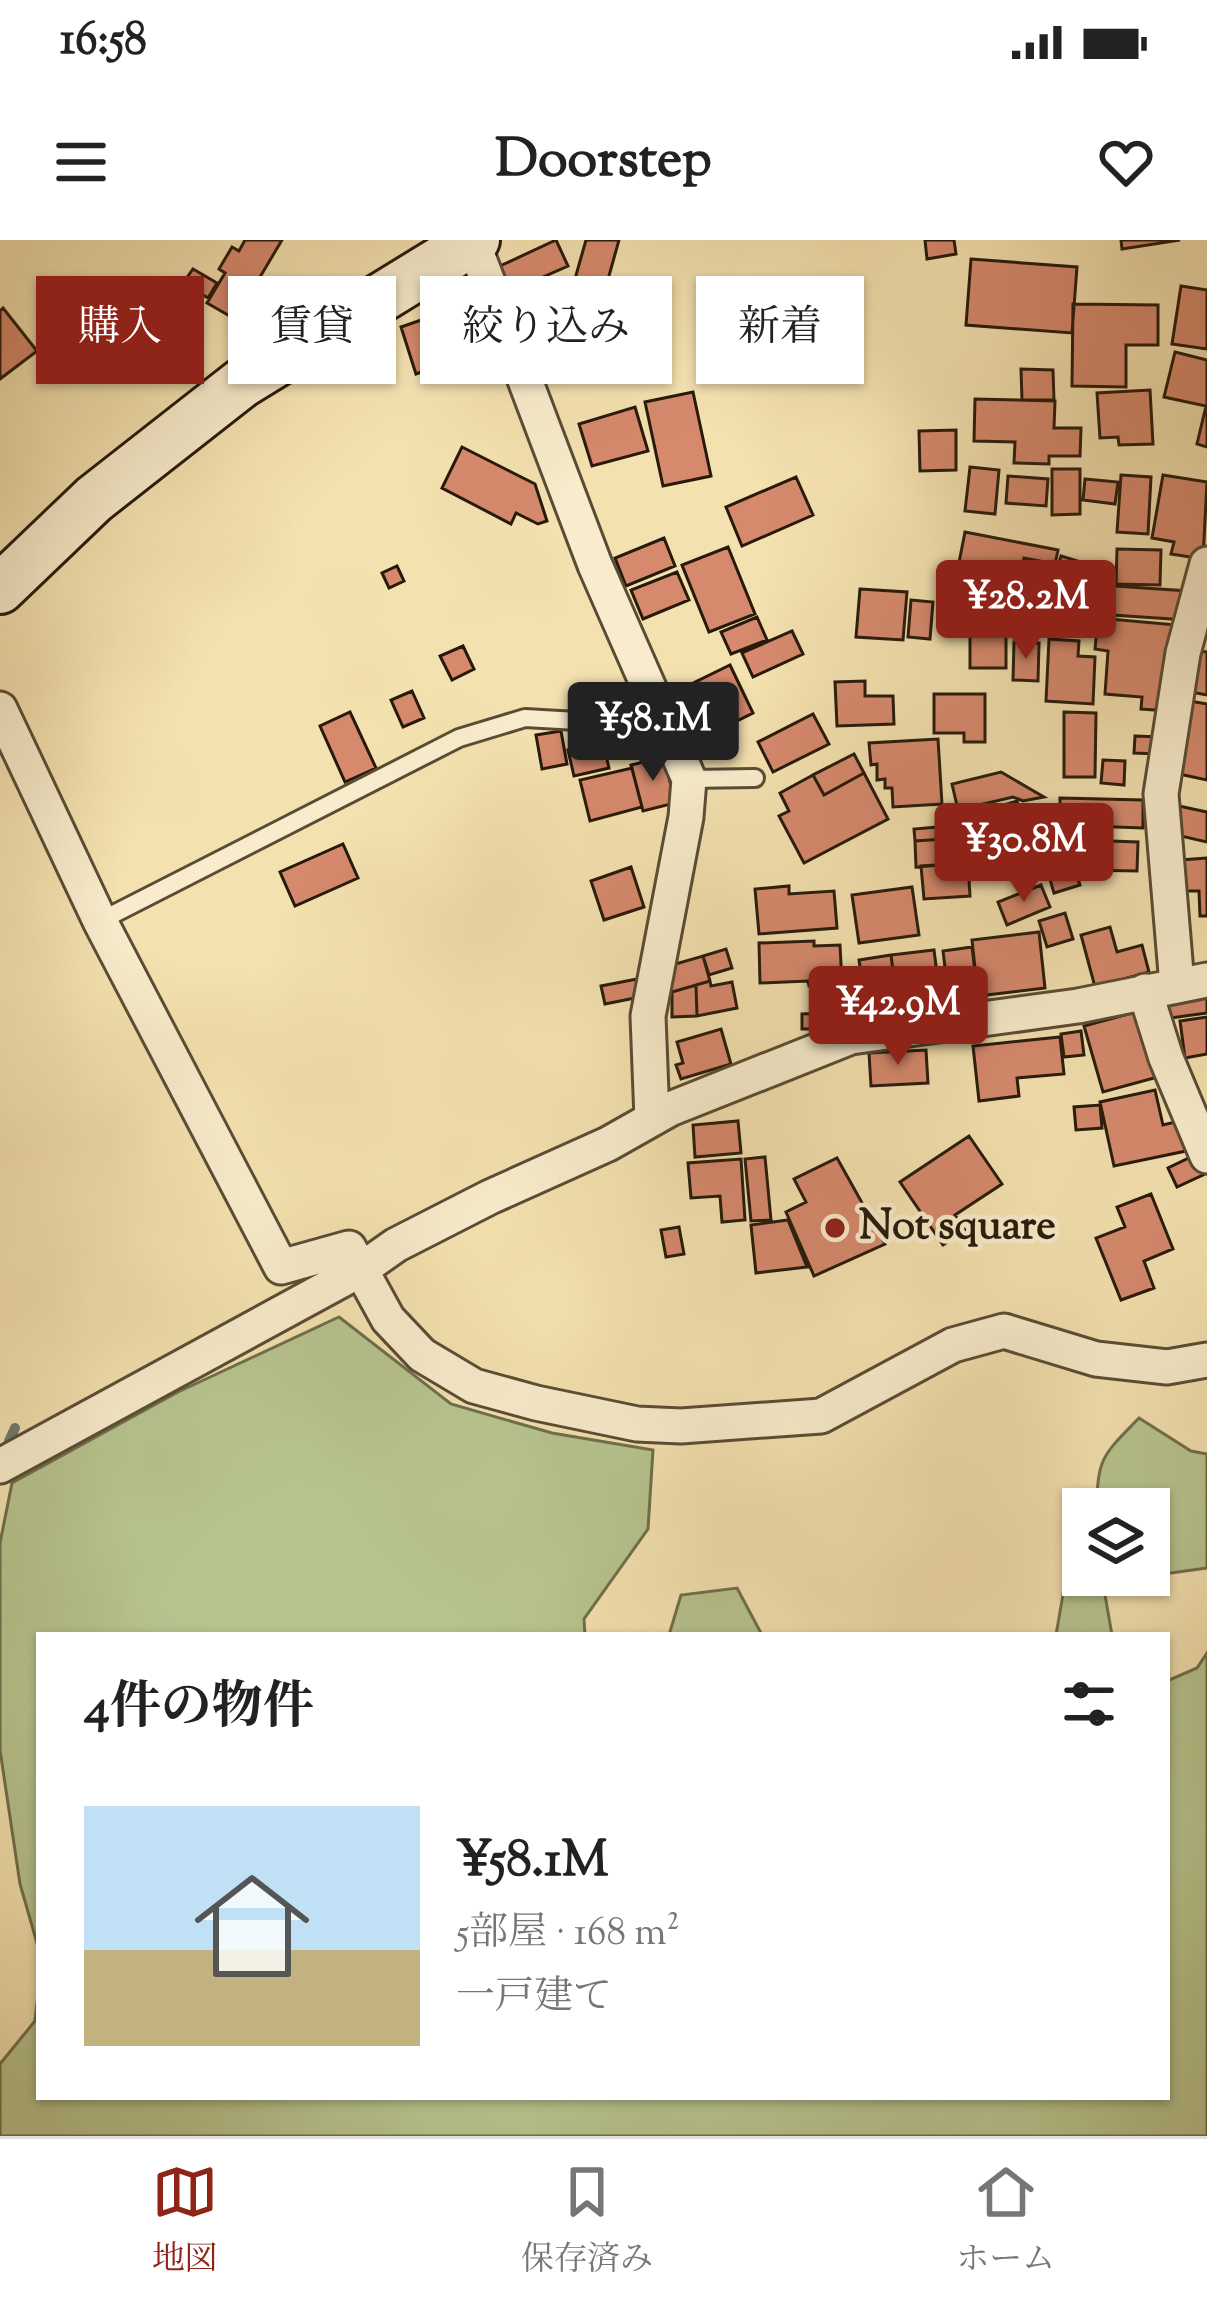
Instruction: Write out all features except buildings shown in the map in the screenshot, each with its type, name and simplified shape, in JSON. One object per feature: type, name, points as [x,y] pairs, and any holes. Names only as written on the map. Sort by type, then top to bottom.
[{"type":"main road","points":[[0,589],[94,499],[242,383],[473,240]]},
{"type":"street","points":[[473,240],[595,565],[689,778],[686,817],[648,1016],[652,1119]]},
{"type":"street","points":[[1207,564],[1183,653],[1161,794],[1176,985],[1166,1058],[1207,1156]]},
{"type":"street","points":[[0,710],[100,921],[281,1267],[349,1248],[388,1319],[422,1355],[474,1386],[637,1424],[681,1426],[820,1416],[953,1345],[1004,1331],[1096,1358],[1167,1366],[1207,1360]]},
{"type":"street","points":[[0,1466],[471,1206],[652,1119],[851,1037],[1078,1006],[1176,985]]},
{"type":"lane","points":[[100,921],[459,738],[525,718],[664,726]]},
{"type":"lane","points":[[689,778],[755,778]]},
{"type":"green space","points":[[339,1317],[451,1404],[552,1433],[653,1450],[648,1529],[584,1619],[585,1632],[36,1632],[36,1940],[20,1884],[0,1750],[0,1543],[12,1483],[178,1392]]},
{"type":"green space","points":[[1139,1418],[1191,1451],[1207,1454],[1207,1568],[1170,1573],[1170,1488],[1098,1488],[1101,1467]]},
{"type":"green space","points":[[737,1588],[760,1632],[670,1632],[681,1595]]},
{"type":"green space","points":[[1063,1596],[1105,1596],[1111,1632],[1057,1632]]},
{"type":"green space","points":[[1207,1653],[1207,2136],[0,2136],[0,2064],[35,2021],[36,2012],[36,2100],[1170,2100],[1170,1680],[1197,1668]]},
{"type":"waterway","points":[[9,1441],[15,1428]]},
{"type":"place","name":"Not square","points":[[835,1228]]}]
